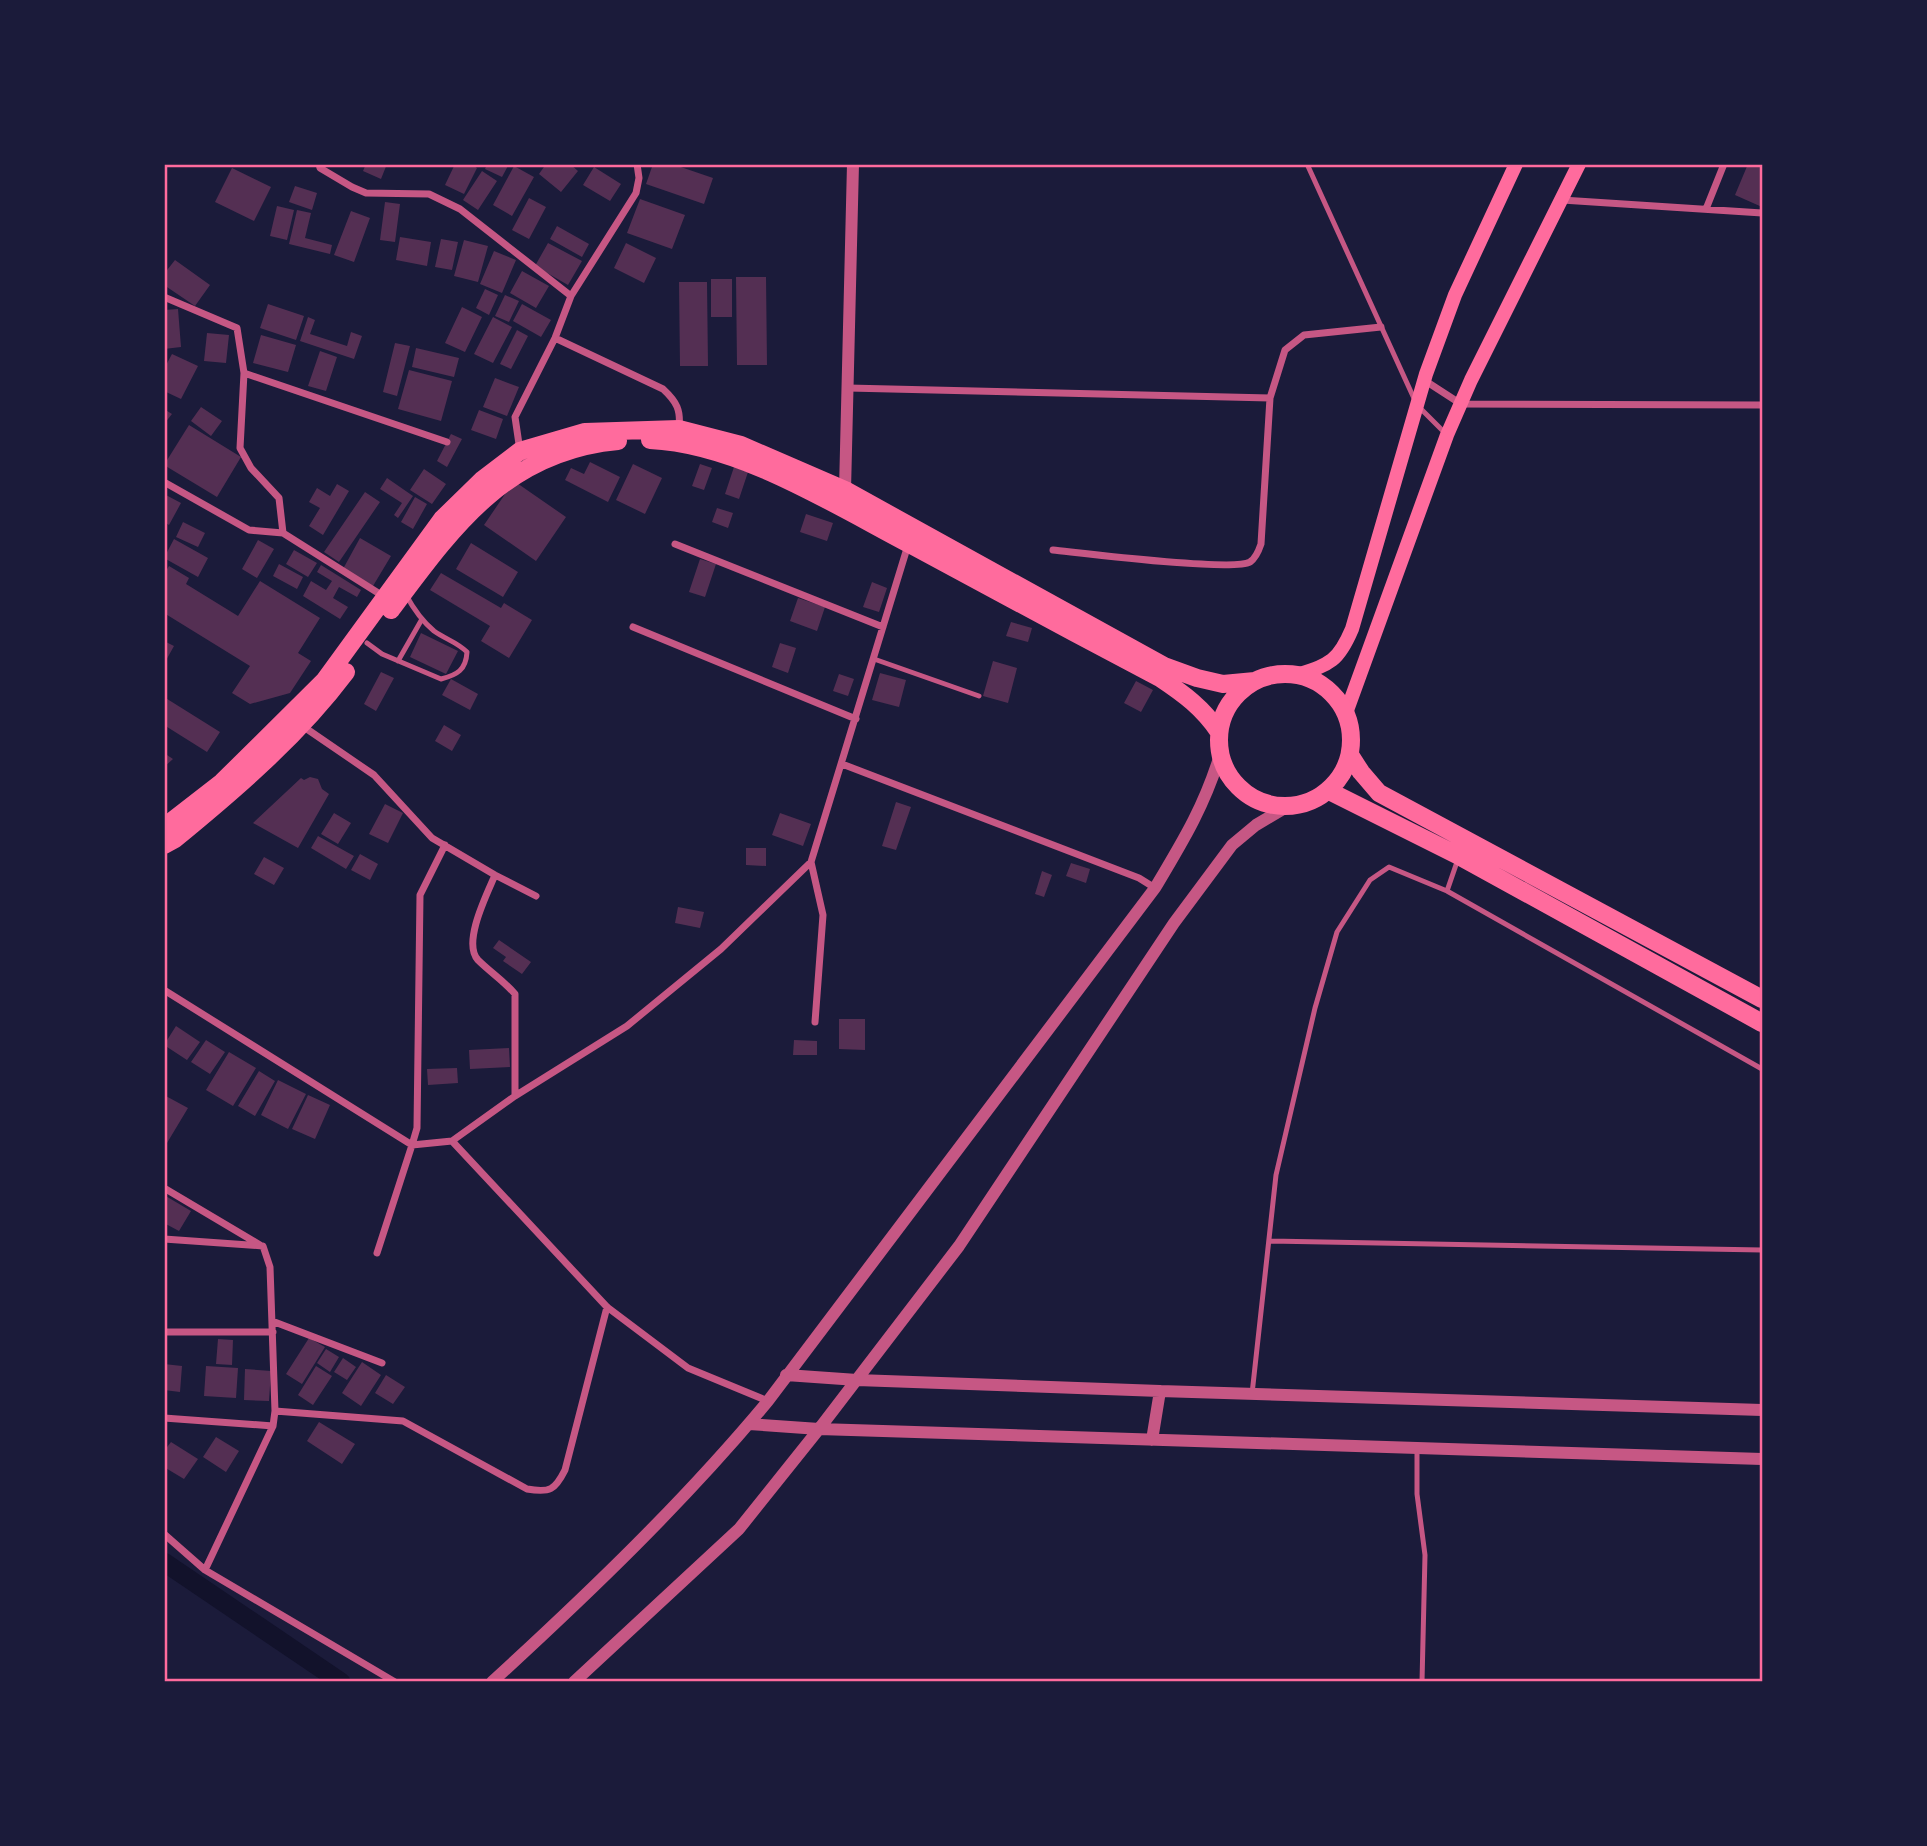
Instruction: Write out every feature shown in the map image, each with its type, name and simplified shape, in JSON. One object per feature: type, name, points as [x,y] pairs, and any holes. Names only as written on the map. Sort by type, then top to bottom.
[{"type":"main road","points":[[1297,675],[1320,667],[1342,653],[1352,629],[1424,380],[1455,295],[1516,164]]},
{"type":"main road","points":[[1346,713],[1447,435],[1579,164]]},
{"type":"main road","points":[[294,721],[332,690],[367,643],[442,519],[482,480],[520,451],[585,432],[679,429],[741,445],[845,490],[1160,678],[1190,698],[1209,717],[1219,732]]},
{"type":"main road","points":[[167,835],[234,790],[472,509],[502,484],[531,466],[563,452],[598,443],[633,439],[666,441],[696,446],[734,458],[1164,666],[1197,678],[1223,684],[1255,681],[1276,674],[1297,675],[1317,682],[1334,695],[1346,713],[1351,734],[1350,755],[1342,775],[1328,791],[1310,802],[1287,807],[1265,804],[1244,793],[1229,776],[1220,755],[1219,732],[1225,710],[1238,693],[1255,681]]},
{"type":"main road","points":[[1350,755],[1380,793],[1762,999]]},
{"type":"main road","points":[[1328,791],[1460,856],[1762,1023]]},
{"type":"street","points":[[318,164],[320,168],[352,187],[366,192],[429,194],[460,209],[571,296]]},
{"type":"street","points":[[531,466],[520,451],[515,417],[555,338],[571,296],[636,193],[639,178],[637,164]]},
{"type":"street","points":[[845,490],[853,164]]},
{"type":"street","points":[[1706,209],[1724,164]]},
{"type":"street","points":[[1562,200],[1762,213]]},
{"type":"street","points":[[164,297],[237,328],[244,373],[240,448],[251,468],[279,498],[283,533]]},
{"type":"street","points":[[1053,550],[1197,564],[1238,566],[1250,562],[1261,544],[1270,398],[1285,350],[1304,335],[1381,327]]},
{"type":"street","points":[[555,338],[663,389],[675,399],[680,411],[679,429]]},
{"type":"street","points":[[244,373],[447,442]]},
{"type":"street","points":[[1424,380],[1461,404],[1762,405]]},
{"type":"street","points":[[848,388],[1270,398]]},
{"type":"street","points":[[164,482],[249,530],[283,533],[395,598]]},
{"type":"street","points":[[675,544],[883,627]]},
{"type":"street","points":[[164,990],[412,1145],[453,1141],[516,1096],[628,1026],[721,949],[811,862],[908,544]]},
{"type":"street","points":[[633,627],[856,719]]},
{"type":"street","points":[[294,721],[374,775],[432,838],[536,896]]},
{"type":"street","points":[[492,1682],[599,1583],[768,1401],[1155,888],[1194,824],[1220,755]]},
{"type":"street","points":[[842,764],[1139,878],[1155,888]]},
{"type":"street","points":[[574,1682],[739,1529],[820,1429],[959,1246],[1174,923],[1232,845],[1256,825],[1287,807]]},
{"type":"street","points":[[377,1253],[417,1128],[420,895],[445,845]]},
{"type":"street","points":[[811,862],[823,915],[815,1023]]},
{"type":"street","points":[[495,875],[477,921],[472,947],[475,958],[515,994],[516,1096]]},
{"type":"street","points":[[453,1141],[607,1307],[688,1368],[768,1401]]},
{"type":"street","points":[[164,1188],[263,1246],[270,1266],[275,1411],[272,1426],[205,1570]]},
{"type":"street","points":[[164,1239],[263,1246]]},
{"type":"street","points":[[275,1411],[403,1421],[527,1489],[544,1492],[558,1485],[565,1470],[607,1307]]},
{"type":"street","points":[[272,1321],[382,1363]]},
{"type":"street","points":[[164,1332],[272,1332]]},
{"type":"street","points":[[786,1375],[1160,1391],[1762,1410]]},
{"type":"street","points":[[1152,1440],[1160,1391]]},
{"type":"street","points":[[164,1418],[272,1426]]},
{"type":"street","points":[[749,1424],[820,1429],[1762,1459]]},
{"type":"street","points":[[164,1534],[205,1570],[395,1682]]},
{"type":"lane","points":[[1307,164],[1417,405],[1447,435]]},
{"type":"lane","points":[[367,643],[398,662],[441,679],[463,669],[467,652],[454,641],[435,632],[395,598]]},
{"type":"lane","points":[[398,662],[422,619]]},
{"type":"lane","points":[[873,659],[979,696]]},
{"type":"lane","points":[[1447,891],[1460,856]]},
{"type":"lane","points":[[1252,1394],[1276,1175],[1315,1008],[1337,932],[1370,880],[1389,867],[1447,891],[1762,1069]]},
{"type":"lane","points":[[1269,1241],[1762,1250]]},
{"type":"lane","points":[[1417,1449],[1417,1494],[1425,1555],[1422,1682]]},
{"type":"building","points":[[366,164],[387,164],[381,179],[363,171]]},
{"type":"building","points":[[455,164],[471,164],[477,168],[464,194],[445,185]]},
{"type":"building","points":[[487,164],[509,164],[502,177],[485,169]]},
{"type":"building","points":[[546,164],[570,164],[578,171],[561,192],[539,174]]},
{"type":"building","points":[[653,164],[672,164],[713,178],[704,204],[646,184]]},
{"type":"building","points":[[1748,164],[1762,164],[1762,207],[1735,195]]},
{"type":"building","points":[[514,166],[534,177],[512,216],[493,205]]},
{"type":"building","points":[[594,167],[621,184],[610,201],[583,185]]},
{"type":"building","points":[[232,168],[271,187],[254,221],[215,202]]},
{"type":"building","points":[[482,171],[497,181],[478,210],[463,200]]},
{"type":"building","points":[[295,186],[317,193],[312,210],[289,202]]},
{"type":"building","points":[[529,198],[546,207],[529,239],[512,230]]},
{"type":"building","points":[[640,199],[685,215],[672,249],[627,233]]},
{"type":"building","points":[[385,202],[400,204],[395,242],[380,240]]},
{"type":"building","points":[[277,206],[294,210],[287,240],[270,236]]},
{"type":"building","points":[[297,210],[311,213],[305,238],[332,245],[330,254],[289,244]]},
{"type":"building","points":[[351,211],[370,218],[354,262],[334,255]]},
{"type":"building","points":[[557,226],[589,244],[582,257],[550,239]]},
{"type":"building","points":[[400,237],[431,242],[427,266],[396,260]]},
{"type":"building","points":[[441,239],[458,242],[452,270],[435,267]]},
{"type":"building","points":[[464,240],[488,246],[478,282],[454,276]]},
{"type":"building","points":[[548,243],[582,261],[568,285],[535,266]]},
{"type":"building","points":[[626,243],[656,258],[644,283],[614,268]]},
{"type":"building","points":[[494,251],[516,260],[502,293],[480,284]]},
{"type":"building","points":[[175,260],[210,285],[195,306],[164,285],[164,274]]},
{"type":"building","points":[[522,271],[549,286],[536,308],[510,293]]},
{"type":"building","points":[[736,277],[766,277],[767,365],[737,365]]},
{"type":"building","points":[[711,279],[732,279],[732,317],[711,317]]},
{"type":"building","points":[[679,282],[707,282],[708,366],[680,366]]},
{"type":"building","points":[[485,289],[498,295],[489,315],[476,308]]},
{"type":"building","points":[[505,295],[519,301],[509,322],[495,316]]},
{"type":"building","points":[[268,304],[304,316],[296,340],[260,328]]},
{"type":"building","points":[[522,304],[551,320],[541,337],[513,321]]},
{"type":"building","points":[[462,307],[482,317],[465,352],[445,343]]},
{"type":"building","points":[[178,309],[181,347],[164,349],[164,310]]},
{"type":"building","points":[[308,317],[315,320],[310,334],[347,346],[351,332],[362,336],[354,359],[300,341]]},
{"type":"building","points":[[493,317],[512,327],[493,363],[474,354]]},
{"type":"building","points":[[517,330],[528,336],[511,369],[500,364]]},
{"type":"building","points":[[207,333],[229,335],[226,363],[204,361]]},
{"type":"building","points":[[261,335],[296,345],[288,372],[253,363]]},
{"type":"building","points":[[395,343],[410,346],[397,396],[383,392]]},
{"type":"building","points":[[416,348],[459,358],[454,377],[412,367]]},
{"type":"building","points":[[320,351],[337,357],[326,391],[308,386]]},
{"type":"building","points":[[172,354],[198,366],[181,399],[164,391],[164,369]]},
{"type":"building","points":[[409,370],[452,381],[441,421],[398,409]]},
{"type":"building","points":[[495,378],[519,387],[507,416],[483,407]]},
{"type":"building","points":[[201,407],[222,421],[211,436],[191,421]]},
{"type":"building","points":[[164,409],[172,414],[164,424]]},
{"type":"building","points":[[479,410],[503,419],[496,439],[471,430]]},
{"type":"building","points":[[189,425],[241,457],[217,497],[164,465]]},
{"type":"building","points":[[451,434],[462,439],[447,467],[437,461]]},
{"type":"building","points":[[590,462],[620,477],[608,502],[565,480],[571,468],[584,474]]},
{"type":"building","points":[[633,464],[662,478],[645,514],[616,500]]},
{"type":"building","points":[[700,464],[712,468],[704,490],[692,486]]},
{"type":"building","points":[[734,467],[748,472],[739,499],[725,494]]},
{"type":"building","points":[[424,469],[446,484],[432,504],[410,490]]},
{"type":"building","points":[[387,478],[413,496],[398,518],[394,515],[402,503],[380,489]]},
{"type":"building","points":[[514,481],[566,517],[536,561],[484,525]]},
{"type":"building","points":[[337,484],[349,491],[323,535],[309,526],[320,508],[309,502],[317,488],[330,496]]},
{"type":"building","points":[[365,492],[380,502],[339,562],[324,552]]},
{"type":"building","points":[[164,494],[181,503],[169,525],[164,522]]},
{"type":"building","points":[[415,497],[427,504],[413,529],[401,522]]},
{"type":"building","points":[[717,508],[733,513],[728,528],[712,522]]},
{"type":"building","points":[[806,514],[833,523],[827,541],[800,532]]},
{"type":"building","points":[[183,522],[205,533],[198,547],[176,537]]},
{"type":"building","points":[[360,538],[391,556],[373,586],[343,569]]},
{"type":"building","points":[[174,539],[208,558],[198,577],[164,558]]},
{"type":"building","points":[[258,540],[274,549],[257,578],[242,569]]},
{"type":"building","points":[[471,543],[518,572],[503,597],[456,569]]},
{"type":"building","points":[[294,550],[317,563],[308,577],[286,564]]},
{"type":"building","points":[[700,559],[716,564],[705,597],[689,592]]},
{"type":"building","points":[[279,564],[303,577],[297,589],[273,576]]},
{"type":"building","points":[[321,565],[361,590],[357,597],[339,587],[333,598],[348,607],[340,619],[303,596],[311,581],[326,590],[332,581],[317,572]]},
{"type":"building","points":[[169,566],[189,578],[186,584],[238,616],[260,581],[320,618],[298,653],[311,661],[290,693],[250,704],[232,693],[250,666],[164,613],[164,574]]},
{"type":"building","points":[[441,573],[501,608],[504,603],[532,620],[509,658],[481,641],[490,626],[430,590]]},
{"type":"building","points":[[872,582],[887,588],[879,612],[863,607]]},
{"type":"building","points":[[798,598],[825,607],[817,631],[790,621]]},
{"type":"building","points":[[1011,622],[1032,628],[1028,642],[1006,636]]},
{"type":"building","points":[[421,633],[458,651],[446,674],[410,657]]},
{"type":"building","points":[[164,641],[174,646],[164,664]]},
{"type":"building","points":[[780,643],[796,648],[788,673],[772,667]]},
{"type":"building","points":[[993,661],[1017,668],[1008,703],[983,696]]},
{"type":"building","points":[[381,672],[394,678],[376,711],[364,704]]},
{"type":"building","points":[[880,673],[906,680],[899,707],[872,700]]},
{"type":"building","points":[[839,674],[854,679],[848,696],[833,691]]},
{"type":"building","points":[[451,679],[478,694],[470,710],[442,695]]},
{"type":"building","points":[[1136,681],[1153,690],[1141,712],[1124,703]]},
{"type":"building","points":[[164,697],[220,732],[207,752],[164,725]]},
{"type":"building","points":[[444,725],[461,735],[452,751],[435,741]]},
{"type":"building","points":[[164,753],[173,759],[164,767]]},
{"type":"building","points":[[310,777],[318,779],[322,789],[329,794],[298,848],[253,823],[301,778],[304,780]]},
{"type":"building","points":[[896,802],[911,807],[896,850],[882,846]]},
{"type":"building","points":[[385,804],[403,813],[388,843],[369,834]]},
{"type":"building","points":[[334,813],[351,823],[338,844],[321,834]]},
{"type":"building","points":[[780,813],[811,824],[803,846],[772,835]]},
{"type":"building","points":[[318,836],[354,856],[346,869],[311,848]]},
{"type":"building","points":[[746,848],[766,848],[766,866],[746,865]]},
{"type":"building","points":[[360,854],[378,864],[370,880],[351,870]]},
{"type":"building","points":[[264,857],[284,868],[274,885],[254,874]]},
{"type":"building","points":[[1071,863],[1090,869],[1086,883],[1066,876]]},
{"type":"building","points":[[1042,871],[1052,875],[1044,897],[1035,894]]},
{"type":"building","points":[[678,907],[704,912],[700,928],[675,923]]},
{"type":"building","points":[[499,940],[531,962],[522,974],[503,961],[506,957],[493,948]]},
{"type":"building","points":[[839,1019],[865,1019],[865,1050],[839,1049]]},
{"type":"building","points":[[176,1026],[200,1042],[187,1060],[164,1045]]},
{"type":"building","points":[[206,1040],[225,1052],[210,1074],[191,1062]]},
{"type":"building","points":[[794,1040],[817,1041],[817,1055],[793,1055]]},
{"type":"building","points":[[509,1048],[510,1067],[470,1069],[469,1050]]},
{"type":"building","points":[[229,1052],[256,1068],[233,1106],[206,1090]]},
{"type":"building","points":[[457,1068],[458,1083],[428,1085],[427,1069]]},
{"type":"building","points":[[259,1071],[275,1081],[255,1116],[238,1106]]},
{"type":"building","points":[[278,1080],[306,1094],[288,1129],[261,1115]]},
{"type":"building","points":[[164,1095],[188,1108],[164,1148]]},
{"type":"building","points":[[308,1095],[330,1105],[315,1139],[292,1129]]},
{"type":"building","points":[[164,1195],[191,1211],[179,1231],[164,1223]]},
{"type":"building","points":[[309,1338],[325,1347],[302,1384],[286,1374]]},
{"type":"building","points":[[218,1339],[233,1340],[232,1365],[216,1364]]},
{"type":"building","points":[[326,1349],[339,1357],[330,1372],[317,1363]]},
{"type":"building","points":[[343,1358],[356,1367],[347,1380],[334,1372]]},
{"type":"building","points":[[362,1362],[381,1375],[361,1406],[342,1393]]},
{"type":"building","points":[[164,1364],[182,1366],[180,1392],[164,1390]]},
{"type":"building","points":[[206,1366],[238,1368],[236,1398],[204,1396]]},
{"type":"building","points":[[316,1366],[332,1376],[313,1405],[298,1395]]},
{"type":"building","points":[[245,1369],[271,1371],[269,1401],[244,1400]]},
{"type":"building","points":[[386,1375],[405,1387],[393,1404],[375,1393]]},
{"type":"building","points":[[319,1422],[355,1444],[342,1464],[307,1441]]},
{"type":"building","points":[[216,1437],[239,1451],[226,1472],[203,1457]]},
{"type":"building","points":[[171,1442],[198,1459],[184,1479],[164,1467],[164,1451]]},
{"type":"waterway","points":[[164,1562],[341,1682]]}]
